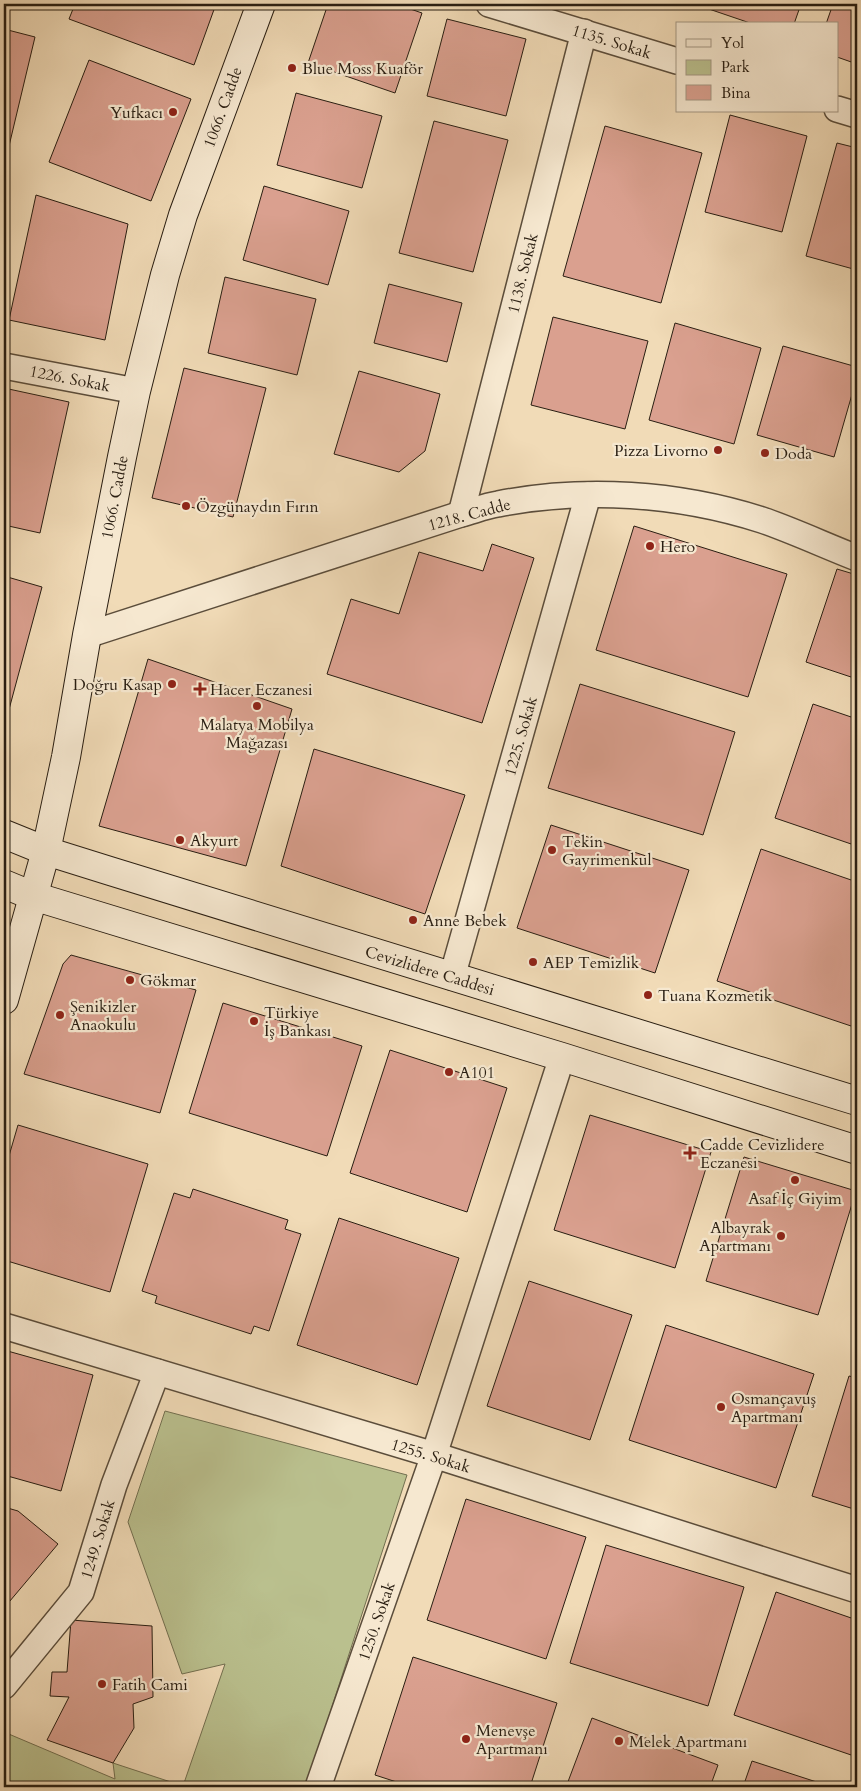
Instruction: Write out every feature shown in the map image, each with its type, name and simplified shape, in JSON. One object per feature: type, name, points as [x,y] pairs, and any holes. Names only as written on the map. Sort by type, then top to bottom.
[{"type":"main road","name":"1066. Cadde","points":[[4,1000],[46,851],[136,391],[165,275],[183,215],[261,4]]},
{"type":"main road","name":"Cevizlidere Caddesi","points":[[4,834],[46,851],[857,1101]]},
{"type":"main road","points":[[4,884],[34,896],[562,1057],[857,1150]]},
{"type":"street","name":"1135. Sokak","points":[[489,4],[676,61]]},
{"type":"street","name":"1138. Sokak","points":[[461,514],[584,32]]},
{"type":"street","points":[[838,109],[857,115]]},
{"type":"street","name":"1226. Sokak","points":[[4,366],[136,391]]},
{"type":"street","name":"1225. Sokak","points":[[452,977],[588,495]]},
{"type":"street","name":"1218. Cadde","points":[[88,635],[461,514],[496,504],[543,497],[627,496],[670,499],[713,507],[762,520],[857,558]]},
{"type":"street","name":"1250. Sokak","points":[[318,1787],[434,1455],[562,1057]]},
{"type":"street","name":"1255. Sokak","points":[[4,1326],[434,1455],[857,1590]]},
{"type":"street","name":"1249. Sokak","points":[[4,1686],[81,1592],[114,1485],[157,1372]]},
{"type":"green space","points":[[165,1411],[407,1475],[306,1787],[4,1787],[4,1732],[115,1779],[113,1763],[183,1786],[225,1664],[182,1674],[128,1522]]},
{"type":"building","points":[[75,4],[216,4],[194,65],[69,19]]},
{"type":"building","points":[[328,4],[396,4],[422,13],[395,93],[308,63]]},
{"type":"building","points":[[703,4],[801,4],[795,22],[747,22],[703,7]]},
{"type":"building","points":[[833,4],[857,4],[857,64],[838,57],[838,22],[827,22]]},
{"type":"building","points":[[447,19],[526,39],[506,116],[427,96]]},
{"type":"building","points":[[4,29],[35,37],[4,167]]},
{"type":"building","points":[[89,60],[191,99],[151,201],[49,162]]},
{"type":"building","points":[[296,93],[382,116],[362,188],[277,165]]},
{"type":"building","points":[[730,115],[807,136],[782,232],[705,212]]},
{"type":"building","points":[[434,121],[508,140],[473,272],[399,253]]},
{"type":"building","points":[[605,126],[702,153],[661,303],[563,276]]},
{"type":"building","points":[[837,143],[857,148],[857,270],[806,256]]},
{"type":"building","points":[[264,186],[349,211],[328,285],[243,260]]},
{"type":"building","points":[[36,195],[128,224],[105,340],[9,320]]},
{"type":"building","points":[[225,277],[316,299],[297,375],[208,353]]},
{"type":"building","points":[[389,284],[462,303],[447,362],[374,343]]},
{"type":"building","points":[[553,317],[648,341],[625,429],[531,405]]},
{"type":"building","points":[[675,323],[761,348],[734,444],[649,420]]},
{"type":"building","points":[[783,346],[857,367],[857,377],[834,457],[757,435]]},
{"type":"building","points":[[184,368],[266,388],[233,517],[152,498]]},
{"type":"building","points":[[359,371],[440,394],[425,451],[399,472],[334,454]]},
{"type":"building","points":[[4,388],[69,402],[40,533],[4,525]]},
{"type":"building","points":[[634,526],[787,574],[748,697],[596,650]]},
{"type":"building","points":[[492,544],[534,558],[482,723],[327,674],[351,599],[399,614],[419,552],[483,571]]},
{"type":"building","points":[[837,569],[857,575],[857,679],[806,662]]},
{"type":"building","points":[[4,576],[42,587],[4,728]]},
{"type":"building","points":[[148,659],[292,709],[246,866],[99,826]]},
{"type":"building","points":[[580,684],[735,732],[703,835],[548,788]]},
{"type":"building","points":[[813,704],[857,719],[857,846],[775,818]]},
{"type":"building","points":[[314,749],[465,795],[425,914],[281,866]]},
{"type":"building","points":[[551,825],[689,870],[655,973],[517,928]]},
{"type":"building","points":[[761,849],[857,882],[857,1028],[717,981]]},
{"type":"building","points":[[71,955],[196,990],[160,1113],[24,1074],[63,964]]},
{"type":"building","points":[[223,1003],[362,1046],[327,1156],[189,1113]]},
{"type":"building","points":[[390,1050],[507,1088],[467,1212],[350,1173]]},
{"type":"building","points":[[590,1115],[711,1152],[675,1268],[554,1230]]},
{"type":"building","points":[[18,1125],[148,1164],[110,1292],[4,1260],[4,1173]]},
{"type":"building","name":"Albayrak Apartmanı","points":[[744,1157],[856,1191],[818,1315],[706,1281]]},
{"type":"building","points":[[193,1189],[288,1220],[285,1229],[301,1234],[269,1331],[254,1326],[251,1334],[155,1303],[157,1296],[142,1291],[174,1193],[190,1198]]},
{"type":"building","points":[[339,1218],[459,1258],[417,1385],[297,1345]]},
{"type":"building","points":[[529,1281],[632,1315],[590,1440],[487,1406]]},
{"type":"building","name":"Osmançavuş Apartmanı","points":[[666,1325],[814,1374],[776,1488],[629,1440]]},
{"type":"building","points":[[4,1350],[93,1375],[61,1491],[4,1475]]},
{"type":"building","points":[[849,1376],[857,1378],[857,1510],[812,1496]]},
{"type":"building","points":[[466,1499],[586,1537],[546,1659],[427,1620]]},
{"type":"building","points":[[4,1507],[18,1511],[58,1544],[4,1608]]},
{"type":"building","points":[[606,1545],[744,1587],[708,1706],[570,1663]]},
{"type":"building","points":[[776,1592],[857,1620],[857,1757],[734,1715]]},
{"type":"building","name":"Fatih Cami","points":[[71,1620],[152,1626],[153,1697],[133,1704],[134,1728],[113,1763],[47,1740],[69,1697],[50,1696],[52,1672],[67,1672]]},
{"type":"building","name":"Menevşe Apartmanı","points":[[413,1657],[557,1703],[530,1787],[412,1787],[375,1775]]},
{"type":"building","name":"Melek Apartmanı","points":[[592,1718],[718,1765],[710,1787],[566,1787]]},
{"type":"building","points":[[752,1761],[832,1787],[743,1787]]},
{"type":"place","name":"Blue Moss Kuaför","points":[[292,68]]},
{"type":"place","name":"Yufkacı","points":[[173,112]]},
{"type":"place","name":"Pizza Livorno","points":[[718,450]]},
{"type":"place","name":"Doda","points":[[765,453]]},
{"type":"place","name":"Özgünaydın Fırın","points":[[186,506]]},
{"type":"place","name":"Hero","points":[[650,546]]},
{"type":"place","name":"Doğru Kasap","points":[[172,684]]},
{"type":"place","name":"Hacer Eczanesi","points":[[200,689]]},
{"type":"place","name":"Malatya Mobilya Mağazası","points":[[257,706]]},
{"type":"place","name":"Akyurt","points":[[180,840]]},
{"type":"place","name":"Tekin Gayrimenkul","points":[[552,850]]},
{"type":"place","name":"Anne Bebek","points":[[413,920]]},
{"type":"place","name":"AEP Temizlik","points":[[533,962]]},
{"type":"place","name":"Gökmar","points":[[130,980]]},
{"type":"place","name":"Tuana Kozmetik","points":[[648,995]]},
{"type":"place","name":"Şenikizler Anaokulu","points":[[60,1015]]},
{"type":"place","name":"Türkiye İş Bankası","points":[[254,1021]]},
{"type":"place","name":"A101","points":[[449,1072]]},
{"type":"place","name":"Cadde Cevizlidere Eczanesi","points":[[690,1153]]},
{"type":"place","name":"Asaf İç Giyim","points":[[795,1180]]},
{"type":"place","name":"Albayrak Apartmanı","points":[[781,1236]]},
{"type":"place","name":"Osmançavuş Apartmanı","points":[[721,1407]]},
{"type":"place","name":"Fatih Cami","points":[[102,1684]]},
{"type":"place","name":"Menevşe Apartmanı","points":[[466,1739]]},
{"type":"place","name":"Melek Apartmanı","points":[[619,1741]]}]
